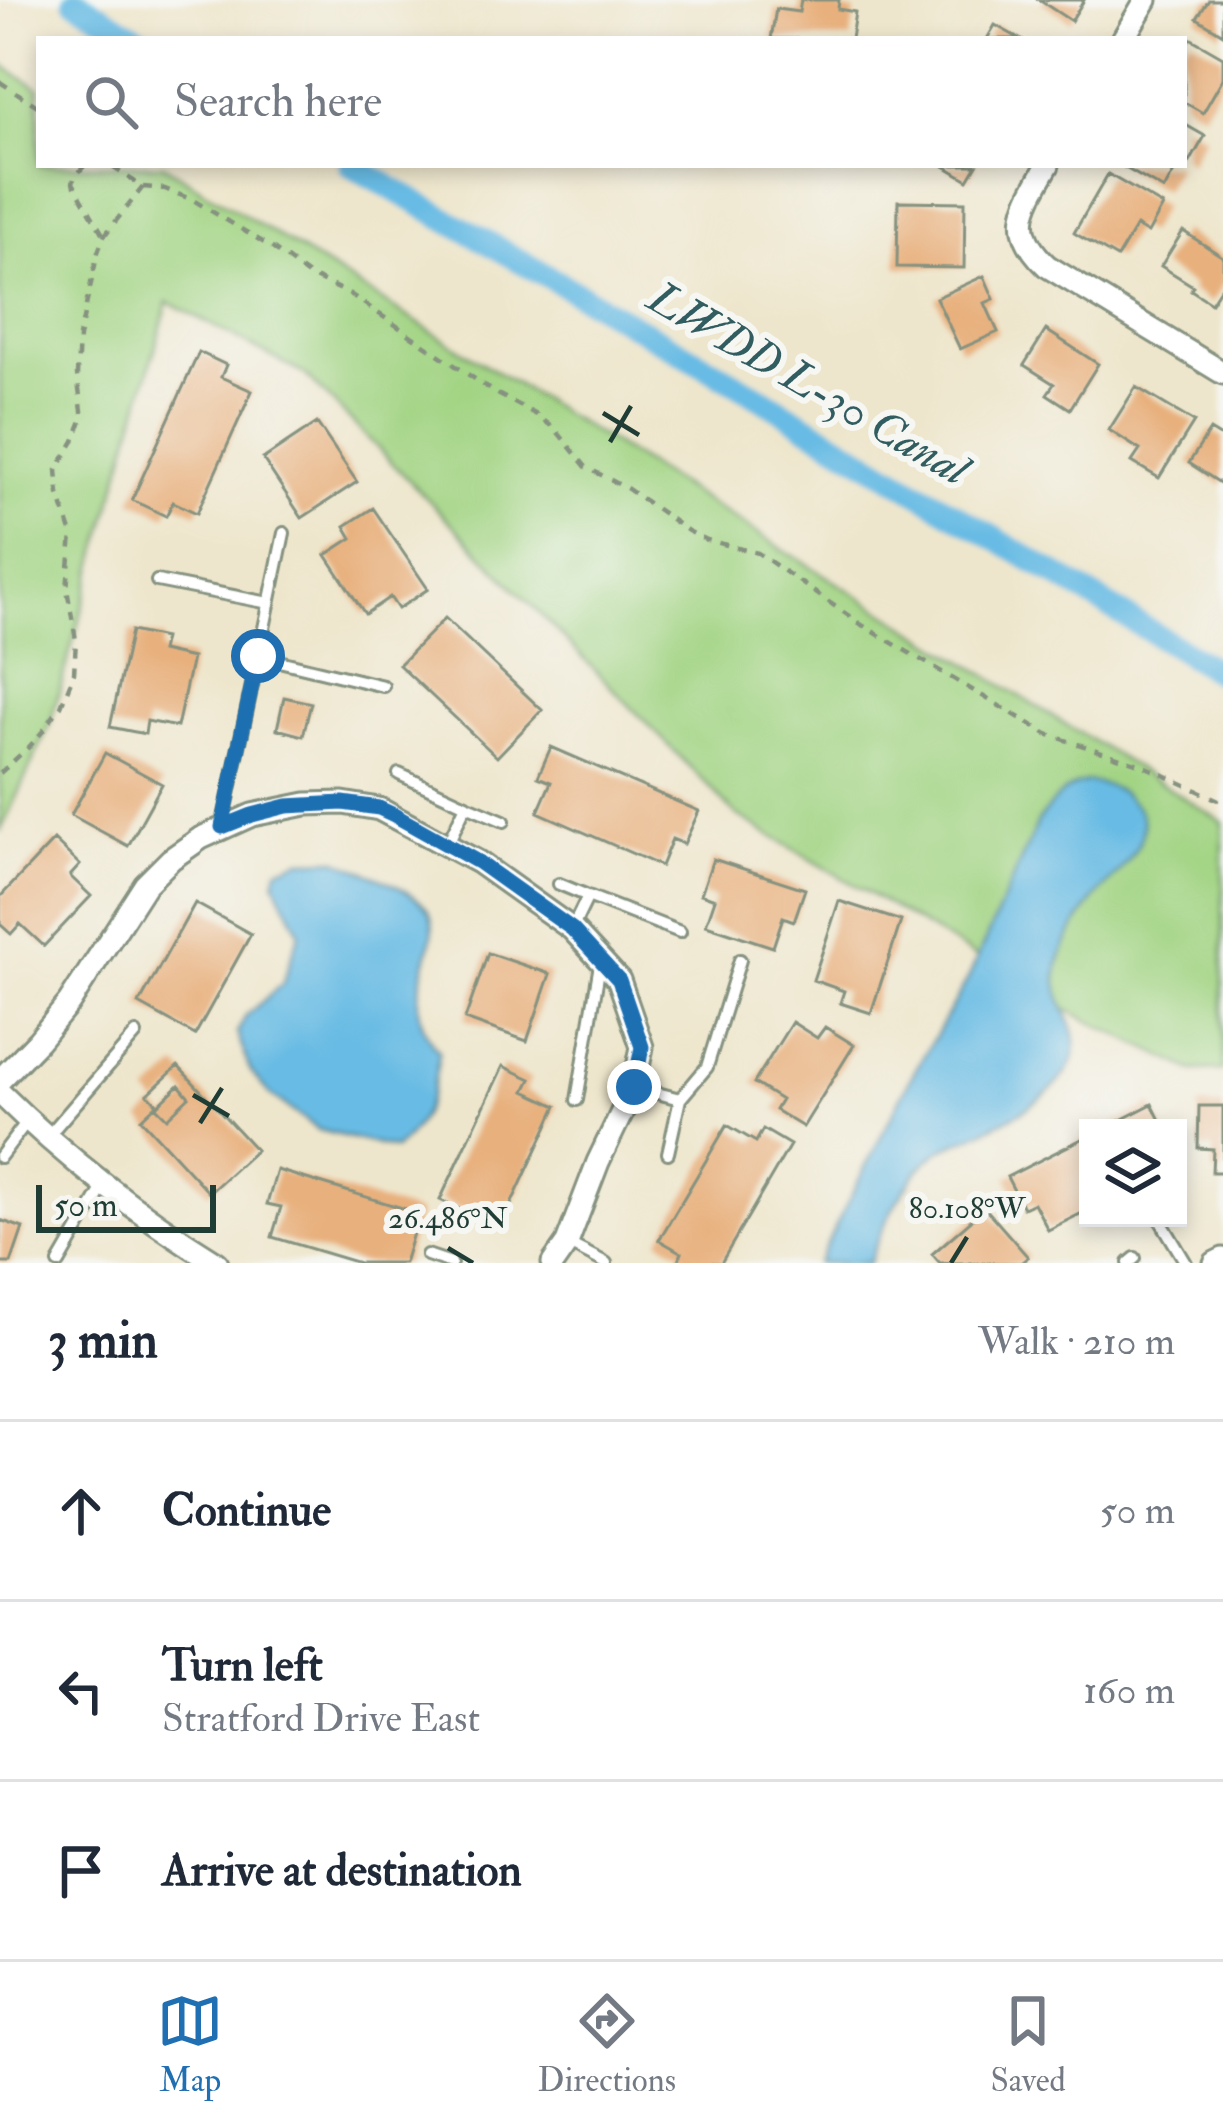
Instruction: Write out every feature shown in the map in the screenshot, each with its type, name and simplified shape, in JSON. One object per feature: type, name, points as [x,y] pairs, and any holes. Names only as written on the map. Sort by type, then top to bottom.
[{"type":"street","points":[[1125,36],[1146,0]]},
{"type":"street","points":[[1046,168],[1024,206],[1022,223],[1035,255],[1223,373]]},
{"type":"street","points":[[0,1080],[69,1003],[145,885],[201,838],[252,815],[287,806],[343,803],[379,808],[478,862],[572,929],[619,980],[642,1047],[634,1087],[554,1263]]},
{"type":"street","points":[[0,1094],[103,1187],[218,1263]]},
{"type":"lane","points":[[222,827],[284,533]]},
{"type":"lane","points":[[157,581],[269,603]]},
{"type":"lane","points":[[258,656],[383,686]]},
{"type":"lane","points":[[399,774],[504,821]]},
{"type":"lane","points":[[447,844],[466,805]]},
{"type":"lane","points":[[559,884],[680,932]]},
{"type":"lane","points":[[572,929],[588,896]]},
{"type":"lane","points":[[577,1100],[601,960]]},
{"type":"lane","points":[[668,1153],[680,1099],[706,1066],[740,960]]},
{"type":"lane","points":[[46,1138],[136,1034]]},
{"type":"lane","points":[[634,1087],[680,1099]]},
{"type":"lane","points":[[0,1156],[28,1120]]},
{"type":"lane","points":[[59,1263],[103,1187]]},
{"type":"lane","points":[[1164,1227],[1186,1263]]},
{"type":"lane","points":[[567,1243],[606,1263]]},
{"type":"lane","points":[[427,1255],[451,1263]]},
{"type":"path","points":[[0,82],[36,105]]},
{"type":"path","points":[[83,168],[73,183],[104,236]]},
{"type":"path","points":[[114,168],[143,187],[165,189],[193,200],[308,275],[350,294],[494,392],[537,415],[586,467],[628,489],[688,531],[758,553],[862,625],[1047,734],[1142,765],[1223,802]]},
{"type":"path","points":[[0,773],[43,731],[61,706],[74,673],[76,640],[67,589],[72,535],[56,477],[81,425],[80,337],[104,236],[143,187]]},
{"type":"green space","points":[[0,64],[36,86],[36,168],[168,168],[1223,822],[1223,1070],[1193,1071],[1059,1006],[738,816],[306,375],[168,302],[50,724],[0,832]]},
{"type":"water","points":[[1087,782],[1123,794],[1139,811],[1143,825],[1133,853],[1086,910],[1060,960],[1057,981],[1074,1032],[1074,1059],[1046,1094],[935,1154],[895,1204],[869,1263],[817,1263],[910,1079],[968,979],[1038,822],[1064,792]]},
{"type":"water","points":[[336,859],[410,894],[427,909],[432,922],[419,1010],[425,1031],[439,1052],[437,1067],[422,1117],[395,1149],[319,1130],[270,1095],[251,1072],[237,1033],[246,1016],[283,983],[300,932],[275,882],[278,869],[300,860]]},
{"type":"building","points":[[801,0],[839,0],[838,9],[855,12],[851,36],[772,36],[776,9],[799,12]]},
{"type":"building","points":[[1039,0],[1084,0],[1071,21]]},
{"type":"building","points":[[1209,0],[1223,0],[1223,34],[1197,18]]},
{"type":"building","points":[[995,25],[1015,36],[989,36]]},
{"type":"building","points":[[1190,38],[1223,57],[1223,78],[1203,113],[1187,104]]},
{"type":"building","points":[[1187,126],[1205,136],[1187,160]]},
{"type":"building","points":[[948,168],[975,168],[968,180]]},
{"type":"building","points":[[1125,168],[1176,168],[1164,190]]},
{"type":"building","points":[[1108,174],[1163,206],[1148,233],[1136,226],[1117,258],[1074,233]]},
{"type":"building","points":[[898,201],[965,202],[964,268],[897,267]]},
{"type":"building","points":[[1183,231],[1223,257],[1223,284],[1211,303],[1161,266]]},
{"type":"building","points":[[984,276],[994,299],[985,303],[998,332],[960,349],[936,298]]},
{"type":"building","points":[[1046,330],[1098,364],[1070,409],[1047,394],[1054,384],[1024,365]]},
{"type":"building","points":[[199,352],[226,365],[221,377],[252,391],[197,513],[173,502],[166,516],[132,500]]},
{"type":"building","points":[[1136,387],[1194,422],[1159,478],[1132,462],[1140,450],[1109,430]]},
{"type":"building","points":[[317,423],[357,482],[302,518],[263,459]]},
{"type":"building","points":[[1210,430],[1223,438],[1223,485],[1189,463]]},
{"type":"building","points":[[373,508],[428,589],[398,609],[390,597],[365,614],[326,555],[352,538],[345,526]]},
{"type":"building","points":[[445,618],[542,710],[497,757],[399,665]]},
{"type":"building","points":[[131,631],[164,638],[161,651],[192,658],[177,727],[147,721],[145,734],[110,727]]},
{"type":"building","points":[[284,697],[311,703],[303,736],[277,729]]},
{"type":"building","points":[[551,747],[699,811],[684,844],[672,839],[661,866],[538,812],[551,782],[538,777]]},
{"type":"building","points":[[105,753],[162,784],[128,846],[71,815]]},
{"type":"building","points":[[54,840],[80,865],[70,876],[91,896],[44,946],[20,924],[11,934],[0,924],[0,897]]},
{"type":"building","points":[[713,859],[805,889],[794,921],[783,917],[773,947],[706,925],[715,899],[701,894]]},
{"type":"building","points":[[839,901],[901,921],[871,1013],[840,1003],[844,991],[813,980]]},
{"type":"building","points":[[195,903],[251,934],[195,1035],[139,1004]]},
{"type":"building","points":[[488,953],[550,974],[527,1041],[465,1019]]},
{"type":"building","points":[[792,1022],[817,1038],[825,1027],[854,1045],[803,1127],[775,1110],[781,1100],[754,1083]]},
{"type":"building","points":[[178,1066],[256,1150],[209,1193],[141,1119],[155,1106],[167,1118],[189,1097],[179,1085],[158,1105],[148,1094]]},
{"type":"building","points":[[503,1066],[531,1079],[525,1091],[557,1106],[500,1228],[440,1200]]},
{"type":"building","points":[[1152,1104],[1160,1119],[1123,1119]]},
{"type":"building","points":[[1199,1106],[1223,1106],[1223,1172],[1212,1172],[1213,1149],[1198,1148]]},
{"type":"building","points":[[727,1125],[756,1142],[763,1129],[790,1145],[721,1263],[677,1263],[682,1253],[659,1240]]},
{"type":"building","points":[[1079,1141],[1079,1214],[1048,1230],[1034,1203],[1023,1208],[1007,1177]]},
{"type":"building","points":[[277,1170],[419,1213],[404,1263],[359,1263],[272,1237],[281,1207],[267,1204]]},
{"type":"building","points":[[985,1208],[1028,1257],[1021,1263],[940,1263],[932,1254]]},
{"type":"building","points":[[0,1220],[23,1228],[11,1263],[0,1263]]},
{"type":"waterway","name":"LWDD L-30 Canal","points":[[75,0],[135,36]]},
{"type":"waterway","name":"LWDD L-30 Canal","points":[[356,168],[741,386],[1223,675]]},
{"type":"route","points":[[258,656],[222,827],[287,806],[343,803],[379,808],[478,862],[572,929],[619,980],[642,1047],[634,1087]]}]
